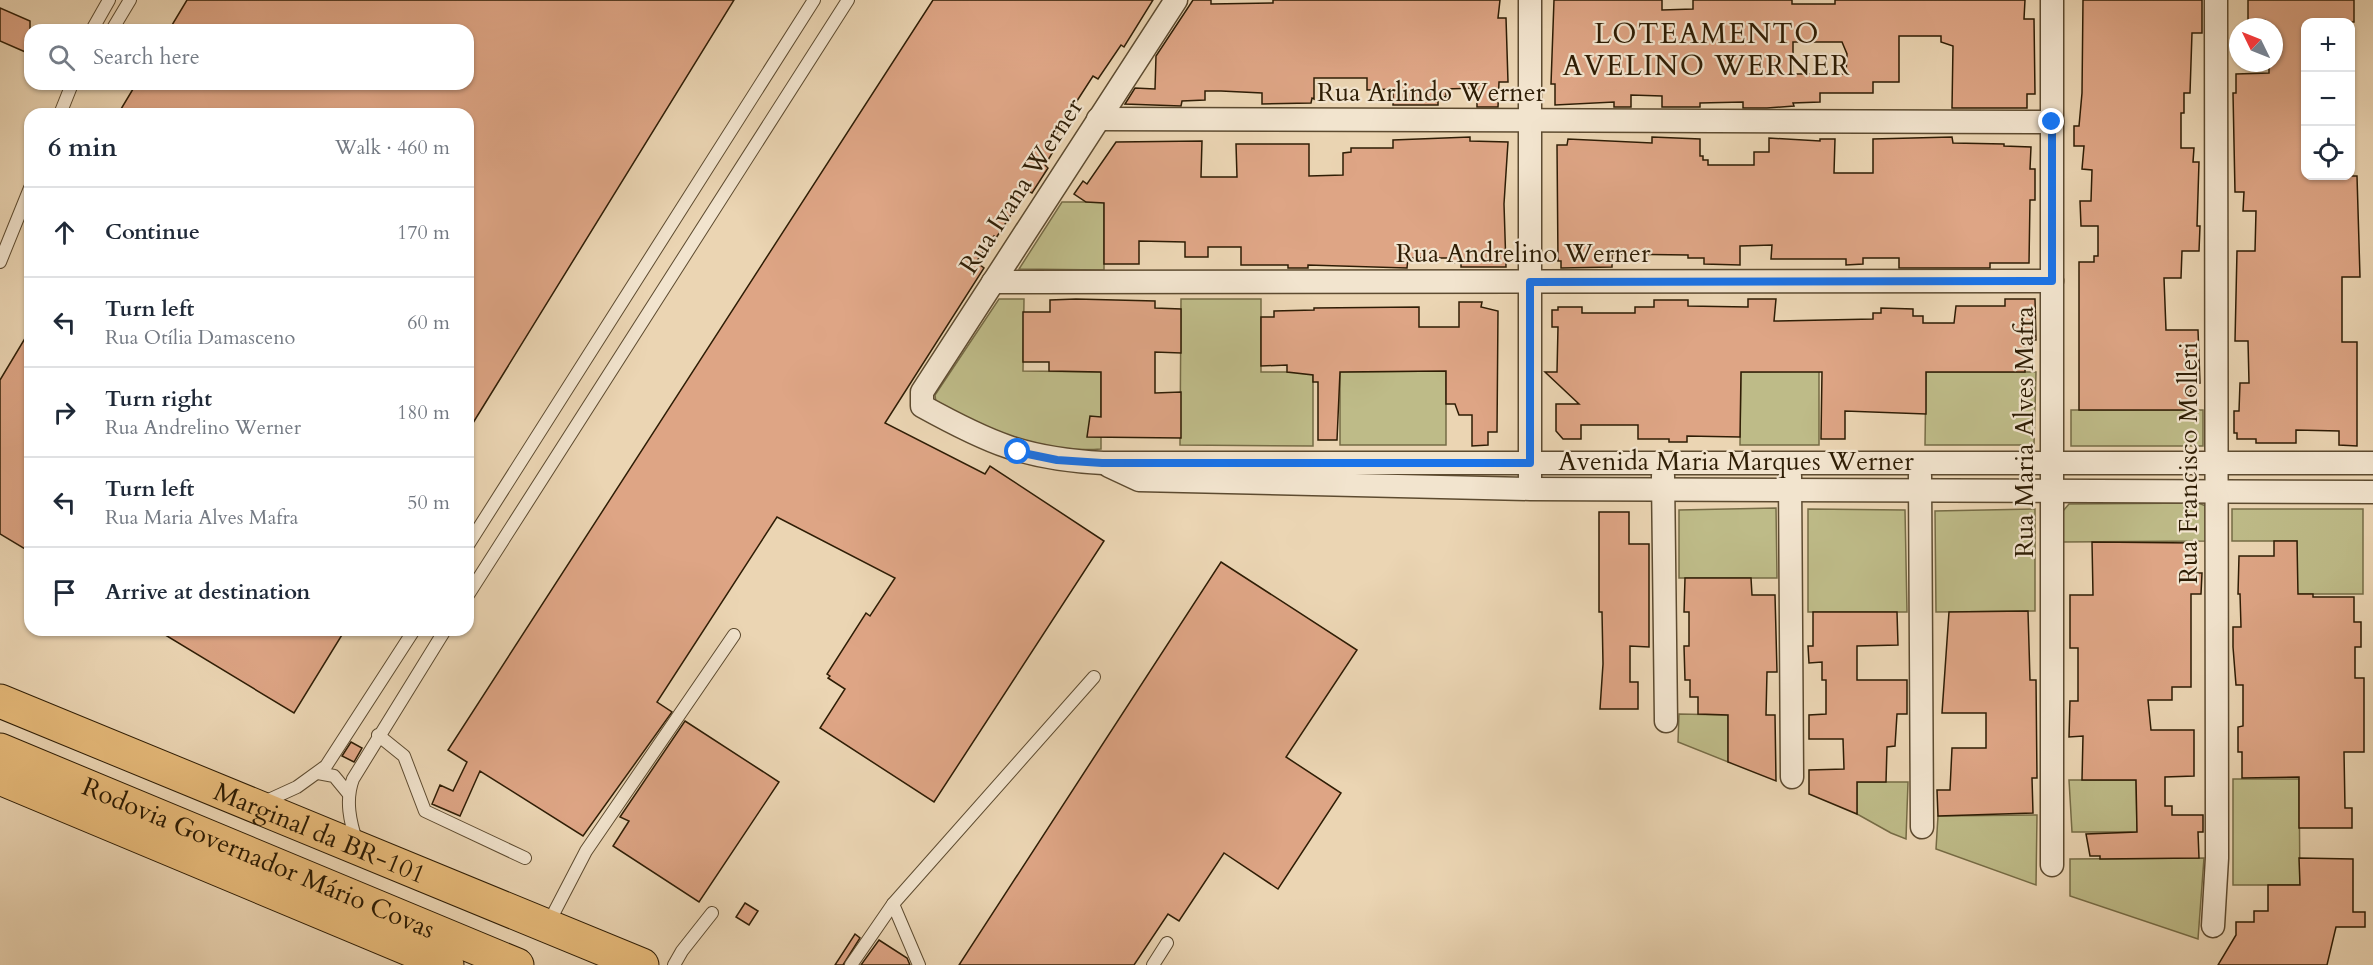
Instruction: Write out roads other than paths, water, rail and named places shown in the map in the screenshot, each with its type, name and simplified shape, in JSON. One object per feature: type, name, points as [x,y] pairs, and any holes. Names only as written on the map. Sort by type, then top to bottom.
[{"type":"main road","name":"Marginal da BR-101","points":[[0,701],[253,807],[642,965]]},
{"type":"main road","name":"Rodovia Governador Mário Covas","points":[[0,750],[518,965]]},
{"type":"main road","name":"Rodovia Governador Mário Covas","points":[[0,778],[447,965]]},
{"type":"street","name":"Rua Ivana Werner","points":[[922,406],[922,392],[1176,0]]},
{"type":"street","points":[[1530,0],[1530,489]]},
{"type":"street","name":"Rua Maria Alves Mafra","points":[[2052,0],[2052,865]]},
{"type":"street","name":"Rua Francisco Molleri","points":[[2213,926],[2217,858],[2216,0]]},
{"type":"street","name":"Rua Arlindo Werner","points":[[1098,119],[2052,122]]},
{"type":"street","name":"Rua Andrelino Werner","points":[[993,282],[2052,281]]},
{"type":"street","name":"Avenida Maria Marques Werner","points":[[922,406],[974,434],[1018,452],[1057,460],[1102,463],[2373,463]]},
{"type":"street","name":"Avenida Maria Marques Werner","points":[[1102,463],[1139,480],[1530,489],[2373,492]]},
{"type":"street","points":[[1663,463],[1666,721]]},
{"type":"street","points":[[1790,463],[1792,777]]},
{"type":"street","points":[[1920,463],[1922,827]]},
{"type":"lane","points":[[95,24],[109,0]]},
{"type":"lane","points":[[115,24],[130,0]]},
{"type":"lane","points":[[474,536],[814,0]]},
{"type":"lane","points":[[474,586],[848,0]]},
{"type":"lane","points":[[62,108],[70,90]]},
{"type":"lane","points":[[0,262],[24,203]]},
{"type":"lane","points":[[547,927],[586,851],[734,635]]},
{"type":"lane","points":[[253,807],[282,795],[318,773],[333,758],[410,636]]},
{"type":"lane","points":[[359,850],[352,828],[348,793],[357,769],[442,636]]},
{"type":"lane","points":[[851,965],[893,904],[1094,677]]},
{"type":"lane","points":[[378,735],[404,756],[425,811],[525,858]]},
{"type":"lane","points":[[318,773],[334,776],[348,793]]},
{"type":"lane","points":[[893,904],[919,965]]},
{"type":"lane","points":[[674,965],[682,951],[712,913]]},
{"type":"lane","points":[[1154,965],[1167,944]]},
{"type":"district","name":"LOTEAMENTO AVELINO WERNER","points":[[1707,50]]}]
